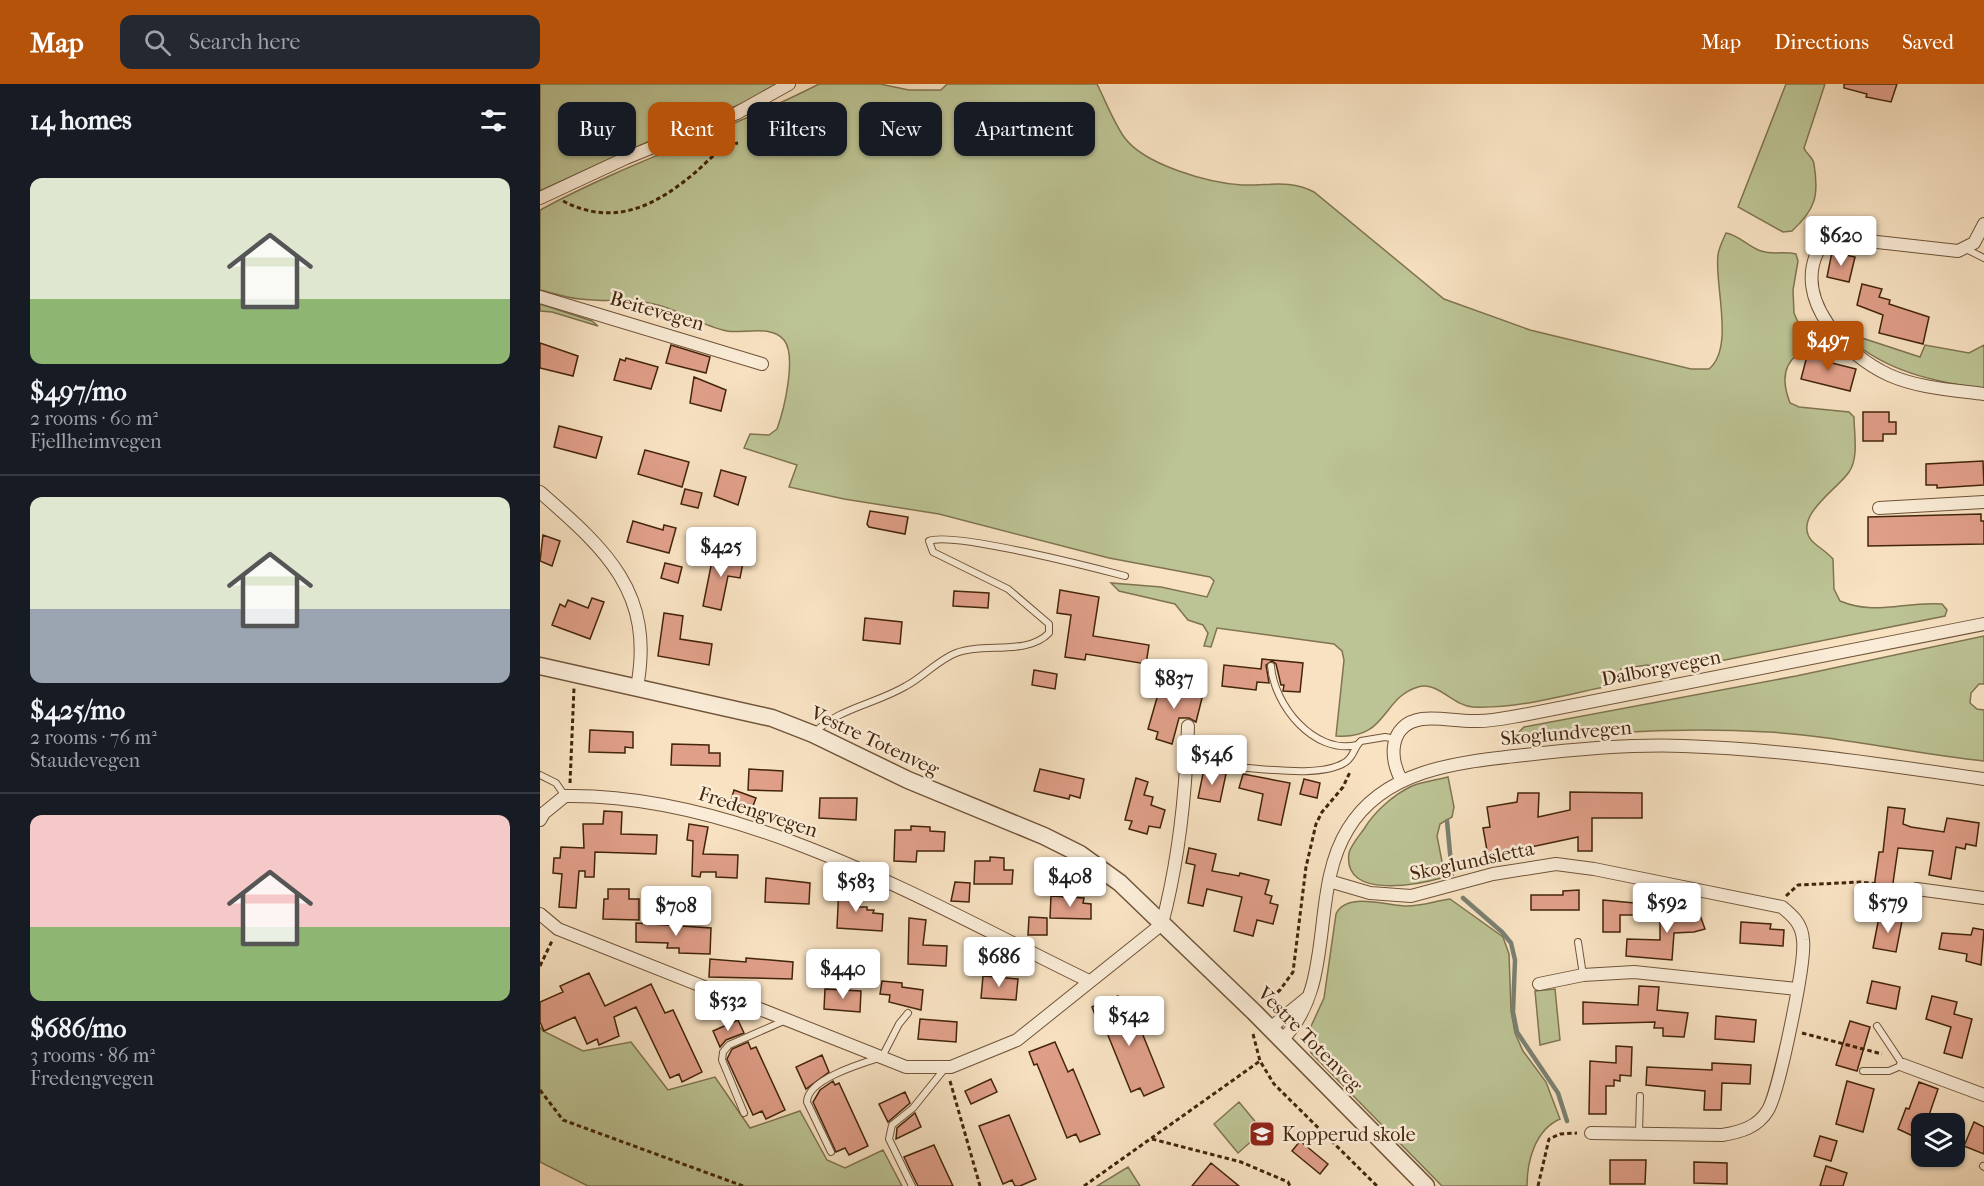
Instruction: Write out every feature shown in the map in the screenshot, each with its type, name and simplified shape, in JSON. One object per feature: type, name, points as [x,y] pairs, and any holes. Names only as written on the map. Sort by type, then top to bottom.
[{"type":"street","points":[[545,196],[626,158],[737,113],[789,84]]},
{"type":"street","points":[[1984,224],[1974,243],[1966,249],[1946,251],[1850,239],[1832,240],[1819,249],[1814,257],[1811,286],[1820,310],[1828,323],[1856,352],[1872,364],[1904,380],[1984,394]]},
{"type":"street","name":"Beitevegen","points":[[540,297],[762,364]]},
{"type":"street","points":[[541,495],[592,538],[618,571],[631,594],[641,634],[642,652],[637,687]]},
{"type":"street","points":[[1879,508],[1984,502]]},
{"type":"street","name":"Dalborgvegen","points":[[1396,739],[1407,726],[1418,720],[1474,722],[1523,715],[1984,624]]},
{"type":"street","name":"Vestre Totenveg","points":[[540,666],[744,710],[813,734],[908,780],[1044,836],[1080,854],[1120,883],[1426,1186]]},
{"type":"street","points":[[540,914],[558,929],[906,1067],[947,1067],[1017,1040],[1162,924],[1169,897],[1178,838],[1186,771],[1188,726]]},
{"type":"street","points":[[1396,739],[1392,763],[1402,781]]},
{"type":"street","name":"Skoglundvegen","points":[[1275,1035],[1307,998],[1316,971],[1329,881],[1337,851],[1348,828],[1382,793],[1424,771],[1473,762],[1569,751],[1658,746],[1782,752],[1984,779]]},
{"type":"street","points":[[540,820],[544,813],[565,796]]},
{"type":"street","name":"Fredengvegen","points":[[565,796],[628,799],[714,814],[831,857],[1089,981]]},
{"type":"street","name":"Skoglundsletta","points":[[1329,881],[1370,893],[1412,896],[1493,874],[1556,864],[1594,869],[1782,907]]},
{"type":"street","points":[[1917,889],[1984,898]]},
{"type":"street","points":[[1591,1133],[1722,1135],[1742,1131],[1757,1123],[1768,1109],[1778,1080],[1803,957],[1800,926],[1782,907]]},
{"type":"street","points":[[1539,984],[1583,975],[1634,972],[1797,989]]},
{"type":"street","points":[[1903,1065],[1984,1095]]},
{"type":"lane","points":[[1966,249],[1984,258]]},
{"type":"lane","points":[[813,734],[840,713],[872,703],[910,684],[954,654],[970,649],[1027,644],[1049,633],[1049,624],[1020,597],[933,552],[929,541],[934,539],[952,541],[1059,558],[1125,576]]},
{"type":"lane","points":[[1271,666],[1272,681],[1282,705],[1298,721],[1330,744],[1344,748],[1371,738],[1396,739]]},
{"type":"lane","points":[[1232,767],[1307,770],[1332,768],[1346,763],[1353,755],[1357,745]]},
{"type":"lane","points":[[540,775],[556,783],[565,796]]},
{"type":"lane","points":[[1578,942],[1583,975]]},
{"type":"lane","points":[[831,1152],[807,1102],[807,1095],[812,1088],[851,1066],[882,1057],[898,1024],[908,1013]]},
{"type":"lane","points":[[744,1113],[723,1060],[723,1052],[729,1045],[787,1020]]},
{"type":"lane","points":[[1863,1071],[1889,1071],[1903,1065],[1877,1026]]},
{"type":"lane","points":[[912,1186],[889,1139],[889,1133],[892,1125],[913,1108],[947,1067]]},
{"type":"lane","points":[[1639,1134],[1640,1096]]},
{"type":"path","points":[[545,196],[585,210],[619,213],[635,210],[675,188],[722,149],[738,142]]},
{"type":"path","points":[[565,796],[571,780],[574,674]]},
{"type":"path","points":[[1266,1002],[1281,990],[1293,972],[1309,848],[1322,812],[1348,778],[1353,755]]},
{"type":"path","points":[[1782,907],[1791,890],[1798,885],[1861,882],[1917,889]]},
{"type":"path","points":[[540,966],[558,929]]},
{"type":"path","points":[[1251,1028],[1260,1061],[1274,1084],[1377,1186]]},
{"type":"path","points":[[1788,1030],[1878,1052],[1903,1065]]},
{"type":"path","points":[[1084,1186],[1260,1061]]},
{"type":"path","points":[[947,1067],[963,1133],[980,1186]]},
{"type":"path","points":[[540,1090],[563,1120],[743,1186]]},
{"type":"path","points":[[1538,1186],[1549,1139],[1560,1134],[1591,1133]]},
{"type":"path","points":[[1151,1139],[1241,1162],[1288,1182],[1290,1186]]},
{"type":"green space","points":[[540,84],[779,84],[735,106],[735,102],[648,102],[648,142],[636,147],[636,102],[558,102],[558,156],[617,156],[540,191]]},
{"type":"green space","points":[[819,84],[880,84],[909,90],[941,90],[947,84],[1097,84],[1124,137],[1133,147],[1161,164],[1178,171],[1228,184],[1287,184],[1305,188],[1314,192],[1444,299],[1530,330],[1691,369],[1709,369],[1717,359],[1721,346],[1722,315],[1718,255],[1726,233],[1761,251],[1796,254],[1798,261],[1793,290],[1794,313],[1801,329],[1797,355],[1788,365],[1785,377],[1790,403],[1799,407],[1849,412],[1854,417],[1855,438],[1854,460],[1849,472],[1812,513],[1807,532],[1812,541],[1833,559],[1834,589],[1840,601],[1878,608],[1942,604],[1947,610],[1945,616],[1675,670],[1647,665],[1621,669],[1613,685],[1508,706],[1466,706],[1432,687],[1418,687],[1406,692],[1366,732],[1336,736],[1344,660],[1342,651],[1334,644],[1217,628],[1211,647],[1204,646],[1208,633],[1203,625],[1188,620],[1175,604],[1119,591],[1111,583],[1161,587],[1207,597],[1214,581],[1210,577],[1109,558],[939,514],[844,499],[789,487],[797,465],[744,448],[750,434],[769,435],[777,429],[786,397],[789,370],[788,348],[778,335],[764,331],[734,332],[717,329],[669,308],[649,303],[565,297],[540,290],[540,210],[609,176],[657,156],[735,156],[735,123],[747,118],[747,156],[847,156],[847,102],[783,102]]},
{"type":"green space","points":[[1786,84],[1825,84],[1804,148],[1814,164],[1816,193],[1814,201],[1806,216],[1792,231],[1783,232],[1738,207]]},
{"type":"green space","points":[[540,304],[592,321],[598,326],[552,312],[540,311]]},
{"type":"green space","points":[[1850,334],[1920,357],[1925,345],[1969,353],[1984,345],[1984,389],[1928,378],[1894,367],[1862,349],[1847,337]]},
{"type":"green space","points":[[1984,636],[1984,684],[1979,684],[1971,693],[1970,703],[1977,709],[1984,710],[1984,761],[1822,737],[1768,732],[1675,730],[1584,735],[1523,742],[1518,738],[1518,733],[1524,727],[1796,676]]},
{"type":"green space","points":[[1448,777],[1454,807],[1452,817],[1440,824],[1437,836],[1445,877],[1419,883],[1385,886],[1370,884],[1358,878],[1350,868],[1349,853],[1373,816],[1391,799],[1412,786]]},
{"type":"green space","points":[[1450,899],[1503,937],[1509,954],[1511,1011],[1515,1033],[1523,1051],[1546,1082],[1560,1119],[1544,1131],[1534,1147],[1527,1186],[1442,1186],[1311,1053],[1307,1035],[1324,998],[1336,914],[1341,907],[1358,901],[1407,906]]},
{"type":"green space","points":[[1555,989],[1560,1040],[1540,1045],[1535,991]]},
{"type":"green space","points":[[540,1027],[543,1031],[583,1051],[631,1042],[668,1090],[715,1077],[750,1128],[800,1111],[827,1160],[845,1168],[883,1150],[902,1186],[588,1186],[540,1162]]},
{"type":"green space","points":[[1239,1102],[1263,1131],[1238,1153],[1214,1124]]},
{"type":"green space","points":[[1128,1167],[1140,1186],[1097,1186]]},
{"type":"building","points":[[1844,84],[1897,84],[1891,102],[1866,97],[1867,94],[1844,88]]},
{"type":"building","points":[[1832,252],[1855,257],[1849,282],[1827,277]]},
{"type":"building","points":[[1862,284],[1882,289],[1879,297],[1890,300],[1889,304],[1929,317],[1923,344],[1879,333],[1883,315],[1857,305]]},
{"type":"building","points":[[540,343],[578,356],[573,376],[540,368]]},
{"type":"building","points":[[671,345],[710,357],[706,373],[666,363]]},
{"type":"building","points":[[1808,352],[1829,357],[1828,362],[1856,369],[1850,391],[1801,379]]},
{"type":"building","points":[[626,358],[658,367],[651,389],[614,380],[620,359],[625,361]]},
{"type":"building","points":[[694,377],[726,390],[721,411],[690,403]]},
{"type":"building","points":[[1863,412],[1889,412],[1889,422],[1896,422],[1896,434],[1883,434],[1883,441],[1863,441]]},
{"type":"building","points":[[559,426],[602,437],[596,458],[554,447]]},
{"type":"building","points":[[645,450],[689,462],[682,487],[638,474]]},
{"type":"building","points":[[1983,461],[1984,485],[1937,488],[1937,485],[1926,485],[1926,464]]},
{"type":"building","points":[[721,470],[746,477],[738,505],[714,496]]},
{"type":"building","points":[[685,489],[702,493],[698,508],[681,504]]},
{"type":"building","points":[[870,511],[908,517],[905,534],[869,527],[867,524]]},
{"type":"building","points":[[1981,514],[1981,521],[1984,521],[1984,544],[1868,546],[1868,517]]},
{"type":"building","points":[[633,521],[663,530],[664,525],[676,528],[669,553],[627,542]]},
{"type":"building","points":[[543,535],[560,541],[552,566],[540,561]]},
{"type":"building","points":[[714,551],[744,558],[740,578],[728,576],[721,610],[703,606]]},
{"type":"building","points":[[665,563],[682,567],[678,583],[661,578]]},
{"type":"building","points":[[1060,590],[1099,597],[1093,636],[1149,645],[1146,664],[1086,654],[1085,660],[1065,657],[1071,615],[1057,613]]},
{"type":"building","points":[[954,591],[989,593],[988,608],[953,606]]},
{"type":"building","points":[[592,598],[604,602],[590,639],[552,625],[560,604],[565,607],[568,600],[588,608]]},
{"type":"building","points":[[664,613],[683,616],[680,639],[712,644],[709,665],[658,656]]},
{"type":"building","points":[[865,618],[902,622],[900,644],[863,640]]},
{"type":"building","points":[[1262,659],[1303,663],[1300,692],[1283,691],[1284,685],[1281,685],[1276,664],[1272,661],[1266,665],[1269,683],[1257,682],[1256,690],[1222,686],[1224,665],[1261,669]]},
{"type":"building","points":[[1034,670],[1057,674],[1055,689],[1032,685]]},
{"type":"building","points":[[1179,683],[1204,690],[1196,722],[1189,718],[1179,718],[1172,744],[1156,739],[1158,732],[1148,729],[1161,684],[1178,689]]},
{"type":"building","points":[[590,730],[633,732],[633,748],[625,747],[625,753],[589,752]]},
{"type":"building","points":[[672,744],[709,745],[709,753],[720,753],[720,766],[671,765]]},
{"type":"building","points":[[749,769],[783,771],[782,791],[748,790]]},
{"type":"building","points":[[1040,769],[1084,779],[1080,798],[1070,795],[1069,799],[1034,791]]},
{"type":"building","points":[[1204,769],[1226,774],[1220,802],[1198,798]]},
{"type":"building","points":[[1243,774],[1290,783],[1281,825],[1258,820],[1263,794],[1239,788]]},
{"type":"building","points":[[1136,778],[1148,782],[1144,795],[1153,797],[1151,805],[1165,810],[1160,828],[1149,826],[1147,834],[1129,829],[1132,821],[1125,820]]},
{"type":"building","points":[[1304,779],[1320,783],[1317,798],[1300,794]]},
{"type":"building","points":[[734,790],[756,798],[750,814],[729,807]]},
{"type":"building","points":[[1570,792],[1642,793],[1642,818],[1592,818],[1592,851],[1578,851],[1578,837],[1488,856],[1483,828],[1490,827],[1487,807],[1517,802],[1518,793],[1539,793],[1538,817],[1570,810]]},
{"type":"building","points":[[820,798],[857,798],[856,820],[819,818]]},
{"type":"building","points":[[1888,807],[1905,809],[1903,824],[1911,827],[1944,832],[1947,818],[1979,823],[1976,846],[1966,844],[1965,849],[1956,847],[1951,879],[1929,875],[1933,851],[1898,848],[1889,911],[1871,908],[1879,852],[1883,852]]},
{"type":"building","points":[[604,811],[622,812],[621,834],[657,835],[656,854],[595,852],[594,877],[585,877],[585,871],[579,871],[576,908],[559,907],[562,874],[553,873],[554,858],[560,858],[561,847],[584,848],[583,824],[603,824]]},
{"type":"building","points":[[689,824],[708,827],[703,854],[738,855],[737,878],[716,877],[716,872],[701,872],[700,877],[692,876],[693,841],[687,840]]},
{"type":"building","points":[[911,826],[930,827],[930,831],[945,832],[944,851],[917,851],[916,862],[894,861],[895,830],[911,830]]},
{"type":"building","points":[[1189,848],[1216,854],[1212,871],[1239,876],[1240,873],[1269,880],[1265,894],[1272,896],[1270,903],[1278,905],[1273,924],[1257,920],[1253,936],[1234,931],[1242,897],[1207,889],[1203,906],[1188,903],[1195,865],[1186,863]]},
{"type":"building","points":[[990,857],[1004,858],[1004,870],[1013,870],[1012,884],[974,884],[975,861],[990,861]]},
{"type":"building","points":[[766,878],[810,883],[809,904],[765,902]]},
{"type":"building","points":[[955,882],[970,883],[969,902],[951,901]]},
{"type":"building","points":[[839,885],[857,887],[855,907],[867,907],[867,910],[874,910],[873,913],[883,914],[882,931],[837,928]]},
{"type":"building","points":[[608,889],[629,889],[629,899],[639,899],[639,920],[603,919],[604,899],[608,899]]},
{"type":"building","points":[[1579,890],[1579,910],[1531,910],[1531,895],[1563,895],[1563,891]]},
{"type":"building","points":[[1051,896],[1084,898],[1083,903],[1091,904],[1091,919],[1050,918]]},
{"type":"building","points":[[1603,900],[1645,904],[1645,915],[1620,915],[1620,932],[1603,932]]},
{"type":"building","points":[[1671,905],[1684,905],[1684,912],[1697,907],[1705,929],[1674,933],[1672,960],[1626,956],[1627,939],[1660,940],[1660,910],[1671,910]]},
{"type":"building","points":[[1029,917],[1047,918],[1047,935],[1028,935]]},
{"type":"building","points":[[1879,917],[1902,921],[1896,952],[1873,948]]},
{"type":"building","points":[[909,918],[926,920],[923,945],[947,946],[946,966],[908,964]]},
{"type":"building","points":[[1741,922],[1771,924],[1770,929],[1784,930],[1783,946],[1740,943]]},
{"type":"building","points":[[636,923],[711,928],[710,954],[679,953],[679,948],[667,948],[668,943],[636,942]]},
{"type":"building","points":[[1973,928],[1984,930],[1981,965],[1966,961],[1967,954],[1939,949],[1942,933],[1971,935]]},
{"type":"building","points":[[980,956],[997,957],[996,969],[978,968]]},
{"type":"building","points":[[746,958],[793,962],[792,979],[709,977],[710,959],[746,962]]},
{"type":"building","points":[[589,973],[605,1006],[651,984],[665,1013],[673,1010],[702,1072],[682,1082],[679,1074],[670,1078],[636,1007],[614,1017],[619,1036],[599,1045],[597,1039],[587,1044],[575,1017],[544,1031],[540,1022],[540,1002],[563,992],[560,986]]},
{"type":"building","points":[[983,976],[1018,979],[1016,1000],[981,998]]},
{"type":"building","points":[[882,981],[902,983],[902,987],[923,990],[921,1010],[889,1002],[890,995],[880,994]]},
{"type":"building","points":[[1872,981],[1900,987],[1896,1009],[1867,1003]]},
{"type":"building","points":[[1639,986],[1659,987],[1657,1010],[1688,1013],[1684,1037],[1663,1036],[1663,1028],[1654,1028],[1655,1022],[1583,1024],[1583,1002],[1638,1005]]},
{"type":"building","points":[[825,989],[861,991],[860,1012],[824,1009]]},
{"type":"building","points":[[1118,996],[1133,1025],[1138,1023],[1164,1087],[1144,1096],[1140,1088],[1131,1092],[1101,1018],[1097,1020],[1092,1007]]},
{"type":"building","points":[[1932,996],[1957,1002],[1954,1014],[1972,1019],[1962,1058],[1944,1053],[1951,1027],[1926,1019]]},
{"type":"building","points":[[1716,1016],[1756,1020],[1754,1042],[1715,1039]]},
{"type":"building","points":[[920,1019],[957,1022],[956,1042],[918,1039]]},
{"type":"building","points":[[738,1020],[744,1033],[726,1040],[720,1047],[713,1031]]},
{"type":"building","points":[[1850,1021],[1870,1027],[1857,1071],[1836,1065]]},
{"type":"building","points":[[748,1042],[751,1049],[756,1047],[785,1110],[766,1119],[762,1111],[753,1115],[727,1059],[732,1049]]},
{"type":"building","points":[[1055,1042],[1068,1072],[1073,1069],[1100,1134],[1080,1142],[1076,1134],[1067,1138],[1037,1064],[1034,1065],[1029,1052]]},
{"type":"building","points":[[1616,1046],[1632,1047],[1631,1076],[1620,1075],[1620,1081],[1614,1080],[1614,1086],[1606,1086],[1606,1114],[1589,1114],[1590,1061],[1616,1063]]},
{"type":"building","points":[[822,1055],[829,1072],[806,1089],[796,1067]]},
{"type":"building","points":[[1712,1063],[1751,1065],[1750,1084],[1722,1083],[1721,1110],[1704,1110],[1705,1091],[1646,1085],[1647,1067],[1712,1070]]},
{"type":"building","points":[[991,1079],[997,1092],[971,1104],[965,1091]]},
{"type":"building","points":[[833,1081],[835,1085],[839,1083],[868,1146],[849,1155],[845,1148],[836,1152],[813,1102],[820,1090]]},
{"type":"building","points":[[1847,1081],[1874,1089],[1863,1132],[1836,1124]]},
{"type":"building","points":[[1919,1082],[1938,1089],[1930,1113],[1911,1113],[1911,1135],[1898,1129],[1906,1108],[1909,1109]]},
{"type":"building","points":[[905,1092],[910,1103],[888,1122],[879,1104]]},
{"type":"building","points":[[915,1113],[921,1127],[896,1139],[897,1128]]},
{"type":"building","points":[[1009,1115],[1036,1179],[1020,1186],[1015,1186],[1012,1180],[1003,1184],[979,1126]]},
{"type":"building","points":[[1974,1122],[1984,1127],[1984,1154],[1965,1146]]},
{"type":"building","points":[[1820,1136],[1837,1141],[1831,1161],[1814,1156]]},
{"type":"building","points":[[1300,1141],[1328,1164],[1320,1174],[1292,1151]]},
{"type":"building","points":[[934,1145],[953,1186],[918,1186],[904,1157]]},
{"type":"building","points":[[1610,1160],[1646,1160],[1645,1184],[1610,1184]]},
{"type":"building","points":[[1694,1162],[1727,1163],[1727,1184],[1694,1183]]},
{"type":"building","points":[[1211,1163],[1239,1186],[1192,1186]]},
{"type":"building","points":[[1826,1166],[1847,1173],[1843,1186],[1820,1186]]},
{"type":"waterway","points":[[1447,821],[1452,874]]},
{"type":"waterway","points":[[1463,898],[1502,932],[1511,943],[1515,960],[1513,1012],[1517,1032],[1558,1093],[1567,1121]]},
{"type":"place","name":"Kopperud skole","points":[[1262,1134]]}]
